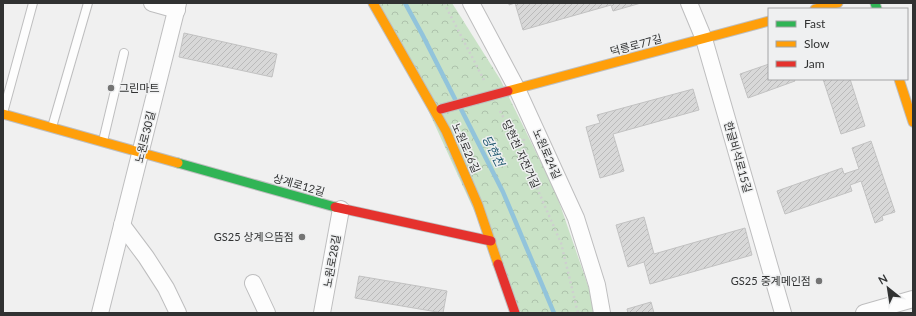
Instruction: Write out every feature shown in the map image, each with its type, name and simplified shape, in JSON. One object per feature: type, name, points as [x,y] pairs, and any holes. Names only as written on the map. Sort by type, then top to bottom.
[{"type":"street","points":[[152,3],[178,6]]},
{"type":"street","name":"노원로26길","points":[[372,3],[438,110],[478,205],[515,313]]},
{"type":"street","name":"노원로24길","points":[[471,3],[513,90],[536,130],[576,218],[597,285],[602,313]]},
{"type":"street","name":"한글비석로15길","points":[[690,3],[704,39],[783,313]]},
{"type":"street","points":[[819,8],[838,3]]},
{"type":"street","name":"노원로30길","points":[[103,311],[122,225],[178,6]]},
{"type":"street","name":"덕릉로77길","points":[[438,110],[768,21]]},
{"type":"street","points":[[899,80],[913,122]]},
{"type":"street","name":"상계로12길","points":[[3,114],[341,209],[491,241]]},
{"type":"street","name":"노원로28길","points":[[322,313],[341,209]]},
{"type":"street","points":[[122,225],[146,257],[166,288],[178,313]]},
{"type":"street","points":[[253,283],[267,313]]},
{"type":"street","points":[[864,313],[913,299]]},
{"type":"lane","name":"상계로12길","points":[[3,114],[33,3]]},
{"type":"lane","points":[[52,128],[88,3]]},
{"type":"lane","points":[[102,142],[124,53]]},
{"type":"path","points":[[444,3],[487,87]]},
{"type":"path","name":"당현천 자전거길","points":[[498,108],[520,149],[561,243],[578,313]]},
{"type":"path","points":[[536,130],[525,136],[523,143],[545,207]]},
{"type":"green space","points":[[379,3],[452,3],[500,79],[556,193],[594,303],[595,313],[521,313]]},
{"type":"building","points":[[515,3],[641,3],[613,11],[611,5],[523,30]]},
{"type":"building","points":[[184,33],[277,54],[272,77],[179,57]]},
{"type":"building","points":[[768,64],[768,80],[795,81],[748,98],[740,74]]},
{"type":"building","points":[[823,80],[850,80],[865,126],[841,134]]},
{"type":"building","points":[[693,89],[699,110],[613,134],[624,171],[600,178],[586,127],[600,123],[597,115]]},
{"type":"building","points":[[871,141],[895,212],[882,216],[883,220],[875,223],[861,181],[850,185],[852,191],[785,214],[777,191],[842,168],[844,174],[859,169],[852,148]]},
{"type":"building","points":[[644,217],[654,254],[745,228],[752,255],[650,284],[644,262],[628,267],[616,225]]},
{"type":"building","points":[[359,276],[447,291],[443,313],[355,298]]},
{"type":"building","points":[[651,302],[654,313],[628,313],[627,309]]},
{"type":"waterway","name":"당현천","points":[[405,3],[455,99]]},
{"type":"waterway","name":"당현천","points":[[461,109],[503,192],[554,313]]},
{"type":"traffic: fast","points":[[875,3],[877,8]]},
{"type":"traffic: fast","points":[[178,163],[335,207]]},
{"type":"traffic: slow","points":[[373,3],[446,131],[478,205],[498,264]]},
{"type":"traffic: slow","points":[[819,8],[838,3]]},
{"type":"traffic: slow","points":[[508,91],[768,21]]},
{"type":"traffic: slow","points":[[899,80],[913,122]]},
{"type":"traffic: slow","points":[[3,114],[178,163]]},
{"type":"traffic: jam","points":[[441,109],[508,91]]},
{"type":"traffic: jam","points":[[335,207],[491,241]]},
{"type":"traffic: jam","points":[[498,264],[515,313]]},
{"type":"place","name":"그린마트","points":[[111,88]]},
{"type":"place","name":"GS25 상계으뜸점","points":[[302,237]]},
{"type":"place","name":"GS25 중계메인점","points":[[819,281]]}]
